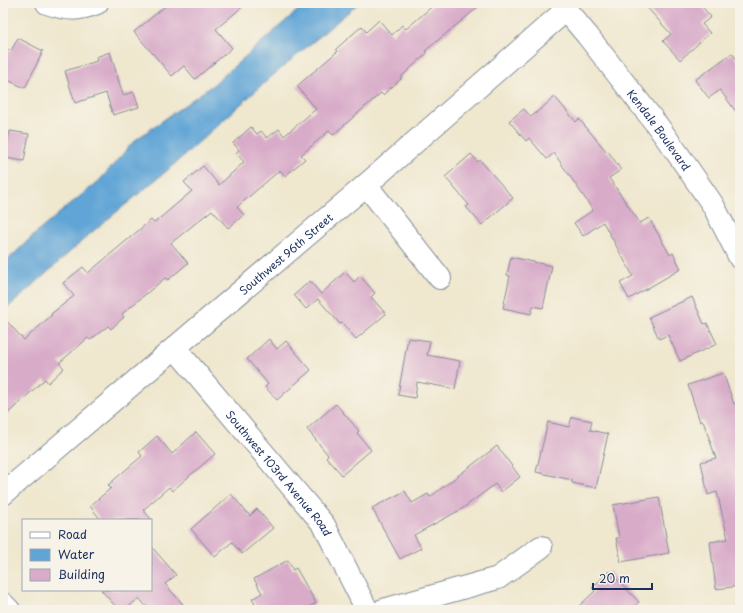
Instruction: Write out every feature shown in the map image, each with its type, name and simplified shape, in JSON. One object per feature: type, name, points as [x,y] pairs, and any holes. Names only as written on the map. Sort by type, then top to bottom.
[{"type":"street","points":[[47,3],[73,9],[98,3]]},
{"type":"street","name":"Southwest 96th Street","points":[[3,494],[366,186],[560,5]]},
{"type":"street","name":"Kendale Boulevard","points":[[560,5],[631,90],[680,157],[713,205],[740,258]]},
{"type":"street","points":[[366,186],[440,278]]},
{"type":"street","name":"Southwest 103rd Avenue Road","points":[[175,348],[324,525],[368,610]]},
{"type":"street","points":[[383,610],[498,578],[541,547]]},
{"type":"street","points":[[3,604],[9,610]]},
{"type":"water","points":[[306,3],[359,3],[270,78],[169,169],[91,233],[3,311],[3,264],[34,235],[99,181],[134,141],[214,84]]},
{"type":"building","points":[[169,3],[247,3],[216,29],[232,48],[195,79],[184,66],[172,76],[134,32]]},
{"type":"building","points":[[436,3],[483,3],[425,51],[427,53],[383,95],[381,93],[333,135],[329,131],[301,155],[305,159],[285,176],[280,170],[237,207],[244,215],[228,228],[212,210],[171,243],[188,263],[168,280],[165,278],[122,314],[124,317],[111,329],[108,326],[90,340],[88,338],[59,363],[64,368],[48,383],[45,379],[3,418],[3,317],[24,340],[52,315],[51,314],[74,296],[63,283],[83,267],[88,273],[151,220],[154,223],[192,191],[184,182],[203,166],[219,185],[244,162],[236,153],[239,150],[233,143],[251,127],[257,134],[261,131],[267,138],[279,129],[284,136],[316,109],[297,86],[338,51],[336,49],[362,26],[366,32],[379,20],[392,35],[402,25],[406,29]]},
{"type":"building","points":[[643,3],[699,3],[711,17],[702,24],[710,33],[680,60],[663,41],[671,34]]},
{"type":"building","points":[[18,38],[43,51],[25,88],[3,78],[3,47],[11,51]]},
{"type":"building","points":[[110,52],[123,95],[134,92],[139,107],[113,115],[106,93],[75,103],[65,71],[97,61],[96,57]]},
{"type":"building","points":[[732,53],[740,64],[740,117],[720,90],[709,98],[695,80]]},
{"type":"building","points":[[555,97],[576,122],[579,119],[607,152],[608,151],[621,170],[609,178],[640,223],[649,218],[670,255],[673,253],[681,269],[629,299],[620,283],[633,276],[603,222],[583,236],[574,223],[593,210],[554,153],[547,159],[529,138],[526,141],[509,121],[524,109],[531,117]]},
{"type":"building","points":[[10,131],[29,134],[24,161],[5,158]]},
{"type":"building","points":[[471,154],[478,162],[480,160],[513,198],[482,225],[466,207],[469,205],[445,177]]},
{"type":"building","points":[[511,257],[552,266],[543,308],[533,306],[531,314],[503,308],[510,276],[507,275]]},
{"type":"building","points":[[345,272],[354,282],[360,276],[375,293],[371,297],[386,314],[356,339],[342,323],[340,324],[318,299],[306,309],[294,295],[310,281],[321,294]]},
{"type":"building","points":[[692,297],[704,324],[707,323],[717,344],[680,361],[668,335],[659,339],[649,317]]},
{"type":"building","points":[[408,338],[430,341],[427,355],[460,361],[455,389],[417,382],[415,398],[398,395]]},
{"type":"building","points":[[269,339],[277,349],[286,341],[311,370],[277,400],[265,387],[268,384],[247,359]]},
{"type":"building","points":[[723,373],[734,404],[740,402],[740,586],[716,589],[710,542],[728,539],[717,492],[708,495],[701,462],[716,458],[703,421],[700,422],[688,385]]},
{"type":"building","points":[[336,404],[359,431],[357,433],[371,450],[342,475],[326,457],[328,455],[307,429]]},
{"type":"building","points":[[572,417],[592,421],[590,430],[608,434],[596,488],[572,483],[572,480],[536,472],[548,422],[569,427]]},
{"type":"building","points":[[196,432],[215,454],[172,491],[169,487],[143,510],[151,519],[100,519],[90,506],[111,488],[108,485],[142,456],[139,452],[157,436],[172,454]]},
{"type":"building","points":[[497,446],[520,477],[501,492],[495,484],[462,509],[414,535],[421,548],[400,559],[372,508],[405,491],[412,503],[428,494],[430,497]]},
{"type":"building","points":[[231,494],[250,516],[257,509],[273,528],[242,554],[232,542],[215,557],[191,529]]},
{"type":"building","points":[[659,497],[669,553],[621,562],[616,538],[619,538],[613,505]]},
{"type":"building","points":[[152,547],[176,575],[165,584],[188,610],[149,610],[139,598],[125,610],[119,610],[102,591],[152,591]]},
{"type":"building","points":[[288,560],[293,570],[296,568],[316,603],[304,610],[258,610],[252,599],[262,593],[254,579]]},
{"type":"building","points":[[609,571],[639,602],[630,610],[575,610],[595,591],[592,588]]}]
